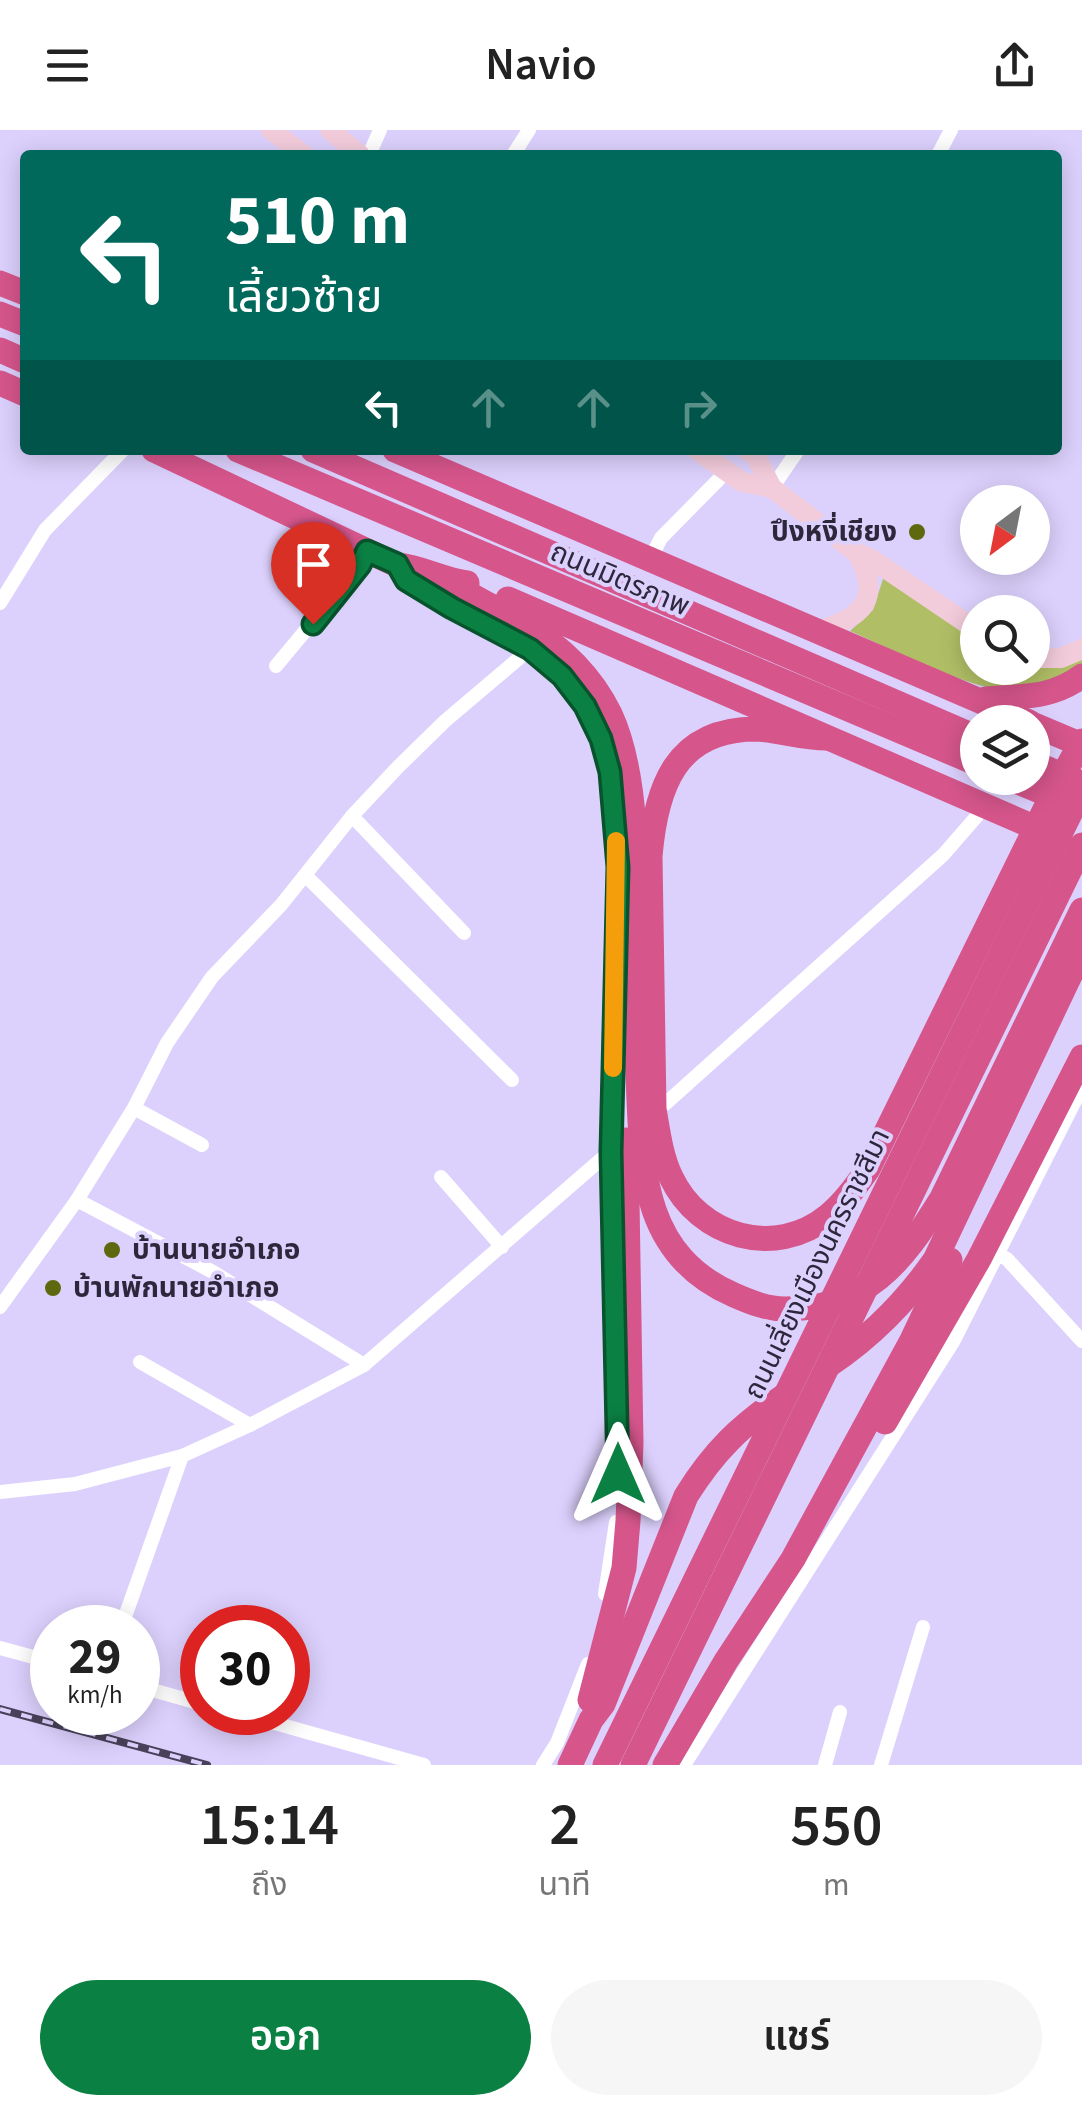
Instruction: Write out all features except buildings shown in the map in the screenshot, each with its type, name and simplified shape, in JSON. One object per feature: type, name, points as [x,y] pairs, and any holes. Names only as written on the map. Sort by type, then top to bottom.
[{"type":"highway","points":[[165,455],[367,551],[450,581],[559,648],[588,678],[610,715],[623,752],[632,822],[634,1042],[638,1134],[648,1190],[659,1222],[675,1249],[721,1290],[777,1308],[810,1309],[838,1303],[862,1291],[896,1263],[921,1233],[942,1198],[1073,966]]},
{"type":"highway","name":"ถนนมิตรภาพ","points":[[250,455],[960,756]]},
{"type":"highway","name":"ถนนมิตรภาพ","points":[[325,455],[960,730]]},
{"type":"highway","points":[[407,455],[988,705]]},
{"type":"highway","points":[[450,581],[473,584],[1082,846]]},
{"type":"highway","points":[[738,662],[782,719]]},
{"type":"highway","points":[[976,700],[1048,694],[1082,676]]},
{"type":"highway","points":[[826,738],[760,729],[730,730],[687,752],[670,772],[659,796],[650,856],[654,1109],[670,1177],[690,1206],[713,1226],[759,1240],[783,1238],[826,1218],[848,1198],[868,1169],[1053,792],[1082,743],[1050,730]]},
{"type":"highway","points":[[1050,771],[1082,786]]},
{"type":"highway","name":"ถนนเลี่ยงเมืองนครราชสีมา","points":[[602,1765],[1082,786]]},
{"type":"highway","points":[[1049,795],[1082,809]]},
{"type":"highway","name":"ถนนเลี่ยงเมืองนครราชสีมา","points":[[633,1765],[1082,846]]},
{"type":"highway","points":[[665,1765],[726,1660],[792,1559],[910,1342],[1073,966],[1082,910]]},
{"type":"highway","points":[[564,1754],[591,1720],[590,1698],[706,1464],[728,1438],[756,1416],[872,1336],[915,1289],[935,1260],[1073,966]]},
{"type":"highway","points":[[621,1629],[630,1476],[626,1056],[634,1042]]},
{"type":"highway","points":[[792,1559],[808,1542],[904,1392],[979,1259],[1082,1056]]},
{"type":"street","points":[[271,130],[297,150]]},
{"type":"street","points":[[330,130],[354,150]]},
{"type":"street","points":[[0,602],[45,530],[118,455]]},
{"type":"street","points":[[703,455],[742,482],[772,488]]},
{"type":"street","points":[[753,455],[772,488],[856,553],[873,560],[960,619]]},
{"type":"street","points":[[772,488],[795,455]]},
{"type":"street","points":[[651,558],[660,538],[726,472]]},
{"type":"street","points":[[276,666],[360,565],[367,551]]},
{"type":"street","points":[[819,632],[850,622],[862,608],[868,592],[868,572],[856,553]]},
{"type":"street","points":[[397,564],[406,580],[530,649],[562,676],[585,706],[601,739],[610,772],[618,867],[614,1150],[616,1520],[611,1567],[593,1652],[564,1754]]},
{"type":"street","points":[[0,1307],[77,1200],[134,1108],[166,1043],[212,977],[306,876],[352,816],[445,722],[530,649]]},
{"type":"street","points":[[1050,658],[1082,649]]},
{"type":"street","points":[[667,1105],[943,855],[978,816],[982,805]]},
{"type":"street","points":[[352,816],[464,933]]},
{"type":"street","points":[[306,876],[512,1080]]},
{"type":"street","points":[[684,1765],[918,1402],[999,1255],[1082,1087]]},
{"type":"street","points":[[134,1108],[202,1145]]},
{"type":"street","points":[[0,1492],[75,1484],[182,1456],[364,1365],[614,1150]]},
{"type":"street","points":[[441,1177],[502,1247]]},
{"type":"street","points":[[77,1200],[213,1272],[364,1365]]},
{"type":"street","points":[[999,1255],[1007,1259],[1082,1342]]},
{"type":"street","points":[[140,1362],[250,1425]]},
{"type":"street","points":[[130,1605],[182,1456]]},
{"type":"street","points":[[880,1765],[923,1627]]},
{"type":"street","points":[[0,1648],[30,1656]]},
{"type":"street","points":[[825,1765],[840,1712]]},
{"type":"street","points":[[310,1733],[424,1765]]},
{"type":"street","points":[[543,1765],[567,1754],[602,1765]]},
{"type":"green space","points":[[883,579],[889,579],[960,630],[960,678],[850,631],[873,610]]},
{"type":"green space","points":[[1082,658],[1082,668],[1050,681],[1050,664]]},
{"type":"green space","points":[[981,685],[1038,685],[1001,690]]},
{"type":"railway","points":[[0,1709],[207,1765]]},
{"type":"slow traffic","points":[[613,1068],[616,841]]},
{"type":"place","name":"ปึงหงี่เชียง","points":[[917,532]]},
{"type":"place","name":"บ้านนายอำเภอ","points":[[112,1250]]},
{"type":"place","name":"บ้านพักนายอำเภอ","points":[[53,1288]]},
{"type":"route","points":[[313,624],[367,551],[397,564],[406,580],[452,608],[530,649],[562,676],[585,706],[601,739],[610,772],[618,867],[611,1152],[618,1474]]}]
